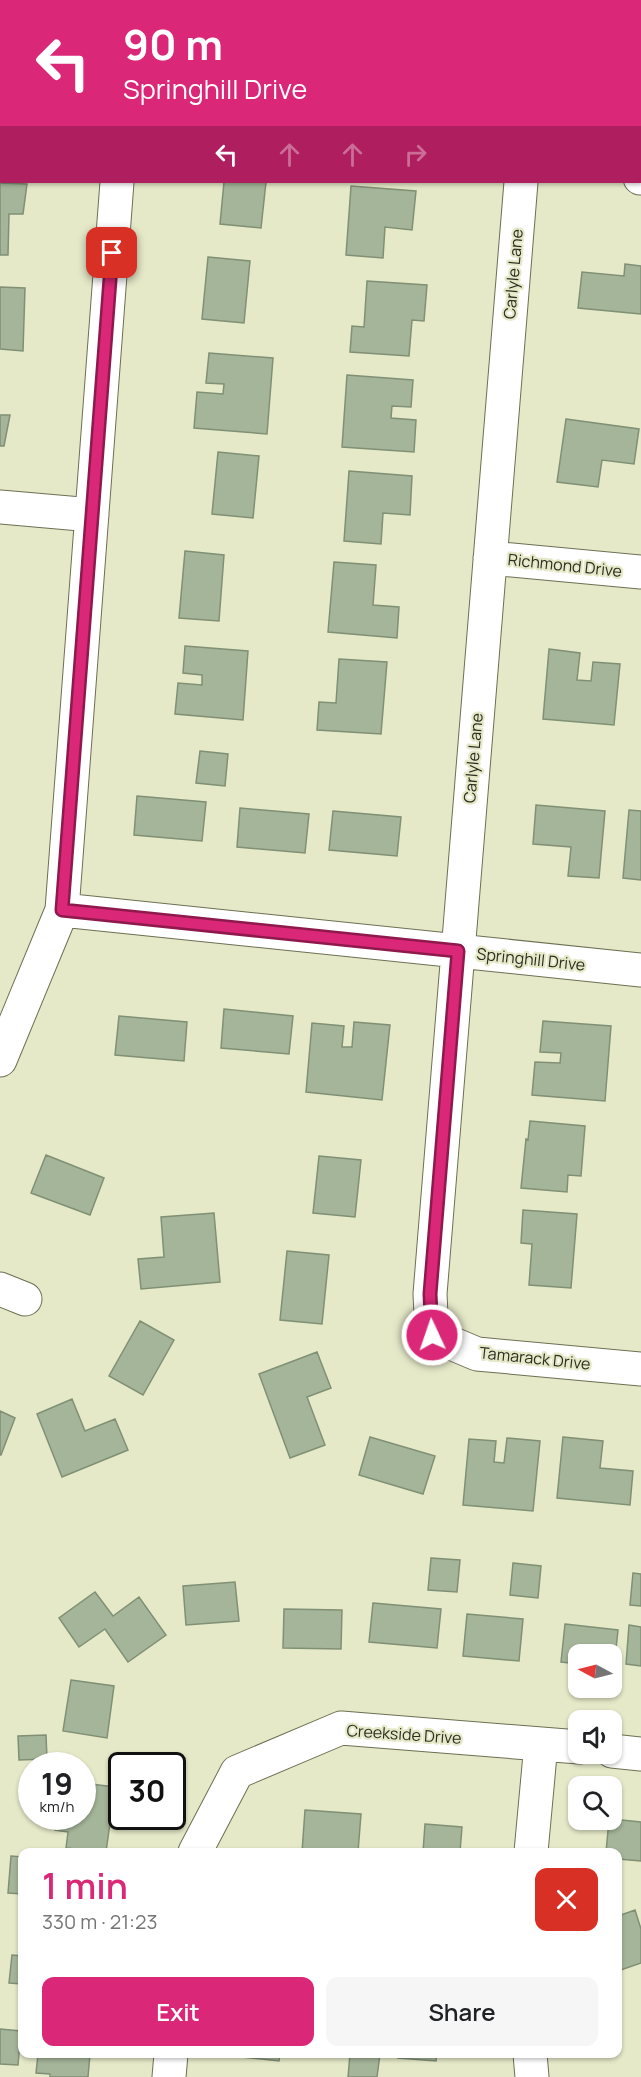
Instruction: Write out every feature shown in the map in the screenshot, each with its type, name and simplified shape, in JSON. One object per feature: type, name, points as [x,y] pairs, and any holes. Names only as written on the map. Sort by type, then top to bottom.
[{"type":"street","points":[[0,1060],[62,910],[117,183]]},
{"type":"street","name":"Carlyle Lane","points":[[432,1335],[430,1294],[521,183]]},
{"type":"street","points":[[0,507],[92,515]]},
{"type":"street","name":"Richmond Drive","points":[[490,558],[641,572]]},
{"type":"street","name":"Springhill Drive","points":[[62,910],[641,970]]},
{"type":"street","name":"Tamarack Drive","points":[[432,1335],[477,1354],[641,1368]]},
{"type":"street","name":"Creekside Drive","points":[[197,1848],[237,1772],[341,1728],[568,1747]]},
{"type":"street","points":[[531,1848],[541,1744]]},
{"type":"street","points":[[622,1752],[641,1754]]},
{"type":"street","points":[[169,2077],[171,2058]]},
{"type":"street","points":[[530,2058],[532,2077]]},
{"type":"building","points":[[0,183],[27,184],[23,214],[9,214],[8,255],[0,255]]},
{"type":"building","points":[[224,183],[266,183],[261,228],[220,224]]},
{"type":"building","points":[[351,186],[416,191],[412,230],[385,227],[383,258],[346,255]]},
{"type":"building","points":[[208,257],[250,261],[244,323],[202,319]]},
{"type":"building","points":[[625,264],[641,266],[641,314],[578,308],[582,272],[624,276]]},
{"type":"building","points":[[367,281],[427,285],[424,321],[412,320],[409,356],[350,352],[352,326],[364,327]]},
{"type":"building","points":[[0,287],[25,288],[23,351],[0,349]]},
{"type":"building","points":[[209,353],[273,358],[267,434],[194,428],[197,392],[223,394],[224,384],[206,383]]},
{"type":"building","points":[[347,375],[413,380],[411,407],[392,406],[391,418],[416,420],[414,452],[342,447]]},
{"type":"building","points":[[0,415],[10,415],[4,446],[0,446]]},
{"type":"building","points":[[566,419],[639,429],[634,464],[602,460],[598,487],[557,482]]},
{"type":"building","points":[[218,452],[259,456],[253,518],[212,514]]},
{"type":"building","points":[[349,471],[412,476],[410,515],[383,513],[381,544],[344,541]]},
{"type":"building","points":[[185,551],[224,555],[219,621],[179,618]]},
{"type":"building","points":[[334,562],[376,565],[373,605],[399,607],[397,638],[328,632]]},
{"type":"building","points":[[185,646],[248,651],[243,720],[175,714],[178,683],[202,685],[202,675],[183,673]]},
{"type":"building","points":[[549,649],[580,653],[577,680],[591,681],[593,662],[620,664],[614,725],[543,719]]},
{"type":"building","points":[[339,659],[387,662],[381,734],[317,730],[319,702],[336,703]]},
{"type":"building","points":[[200,751],[228,754],[225,786],[196,783]]},
{"type":"building","points":[[137,796],[206,802],[202,841],[134,835]]},
{"type":"building","points":[[536,805],[605,811],[599,878],[568,876],[571,847],[533,844]]},
{"type":"building","points":[[240,808],[309,814],[305,853],[237,847]]},
{"type":"building","points":[[629,810],[641,811],[641,880],[623,878]]},
{"type":"building","points":[[333,811],[401,817],[397,856],[329,850]]},
{"type":"building","points":[[224,1009],[293,1016],[289,1054],[221,1048]]},
{"type":"building","points":[[119,1016],[187,1022],[184,1061],[115,1055]]},
{"type":"building","points":[[543,1021],[611,1026],[605,1101],[532,1095],[535,1062],[560,1063],[561,1053],[540,1052]]},
{"type":"building","points":[[354,1022],[390,1025],[382,1100],[306,1092],[312,1023],[344,1026],[342,1047],[352,1047]]},
{"type":"building","points":[[530,1121],[585,1126],[581,1176],[568,1175],[567,1192],[521,1188]]},
{"type":"building","points":[[46,1155],[104,1178],[90,1215],[31,1193]]},
{"type":"building","points":[[319,1156],[361,1160],[355,1217],[313,1213]]},
{"type":"building","points":[[523,1210],[577,1214],[571,1288],[529,1285],[532,1244],[521,1243]]},
{"type":"building","points":[[214,1213],[220,1282],[141,1289],[138,1259],[164,1257],[161,1217]]},
{"type":"building","points":[[287,1251],[329,1255],[322,1324],[280,1320]]},
{"type":"building","points":[[140,1321],[174,1340],[143,1395],[109,1376]]},
{"type":"building","points":[[317,1352],[331,1388],[307,1397],[325,1445],[290,1458],[259,1374]]},
{"type":"building","points":[[72,1399],[85,1431],[115,1419],[128,1450],[62,1477],[37,1414]]},
{"type":"building","points":[[0,1411],[15,1418],[1,1455],[0,1455]]},
{"type":"building","points":[[370,1437],[435,1456],[423,1494],[359,1475]]},
{"type":"building","points":[[563,1437],[603,1441],[600,1468],[633,1471],[630,1505],[557,1498]]},
{"type":"building","points":[[507,1438],[540,1441],[533,1511],[463,1505],[469,1439],[496,1441],[494,1462],[504,1463]]},
{"type":"building","points":[[431,1558],[460,1560],[457,1592],[428,1590]]},
{"type":"building","points":[[513,1563],[541,1566],[538,1598],[510,1595]]},
{"type":"building","points":[[633,1573],[641,1574],[641,1606],[630,1605]]},
{"type":"building","points":[[235,1582],[239,1621],[186,1625],[183,1586]]},
{"type":"building","points":[[95,1592],[113,1616],[139,1597],[166,1635],[128,1662],[105,1629],[79,1647],[59,1618]]},
{"type":"building","points":[[373,1603],[441,1609],[437,1648],[369,1642]]},
{"type":"building","points":[[284,1609],[342,1610],[341,1649],[283,1648]]},
{"type":"building","points":[[467,1614],[523,1619],[519,1661],[463,1656]]},
{"type":"building","points":[[565,1624],[618,1630],[617,1644],[568,1644],[568,1663],[561,1662]]},
{"type":"building","points":[[629,1625],[641,1627],[641,1666],[626,1664]]},
{"type":"building","points":[[71,1680],[114,1686],[107,1738],[63,1731]]},
{"type":"building","points":[[46,1735],[47,1752],[19,1752],[18,1736]]},
{"type":"building","points":[[96,1785],[108,1786],[109,1830],[107,1848],[66,1848],[68,1832],[55,1830],[96,1830]]},
{"type":"building","points":[[305,1810],[361,1814],[358,1848],[302,1848]]},
{"type":"building","points":[[622,1820],[641,1822],[641,1861],[622,1859],[622,1848],[606,1848],[608,1830],[622,1830]]},
{"type":"building","points":[[425,1824],[462,1827],[460,1848],[423,1848]]},
{"type":"building","points":[[11,1856],[18,1857],[18,1894],[8,1893]]},
{"type":"building","points":[[635,1910],[641,1929],[641,1963],[622,1970],[622,1915]]},
{"type":"building","points":[[12,1955],[18,1956],[18,1984],[9,1983]]},
{"type":"building","points":[[0,2029],[18,2031],[18,2065],[0,2064]]},
{"type":"building","points":[[38,2058],[90,2058],[88,2077],[50,2077],[50,2074],[36,2073]]},
{"type":"building","points":[[251,2058],[279,2058],[279,2061]]},
{"type":"building","points":[[350,2058],[379,2058],[377,2077],[348,2077]]},
{"type":"building","points":[[398,2058],[436,2058],[436,2061]]},
{"type":"route","points":[[112,253],[62,910],[458,951],[430,1294],[432,1335]]}]
